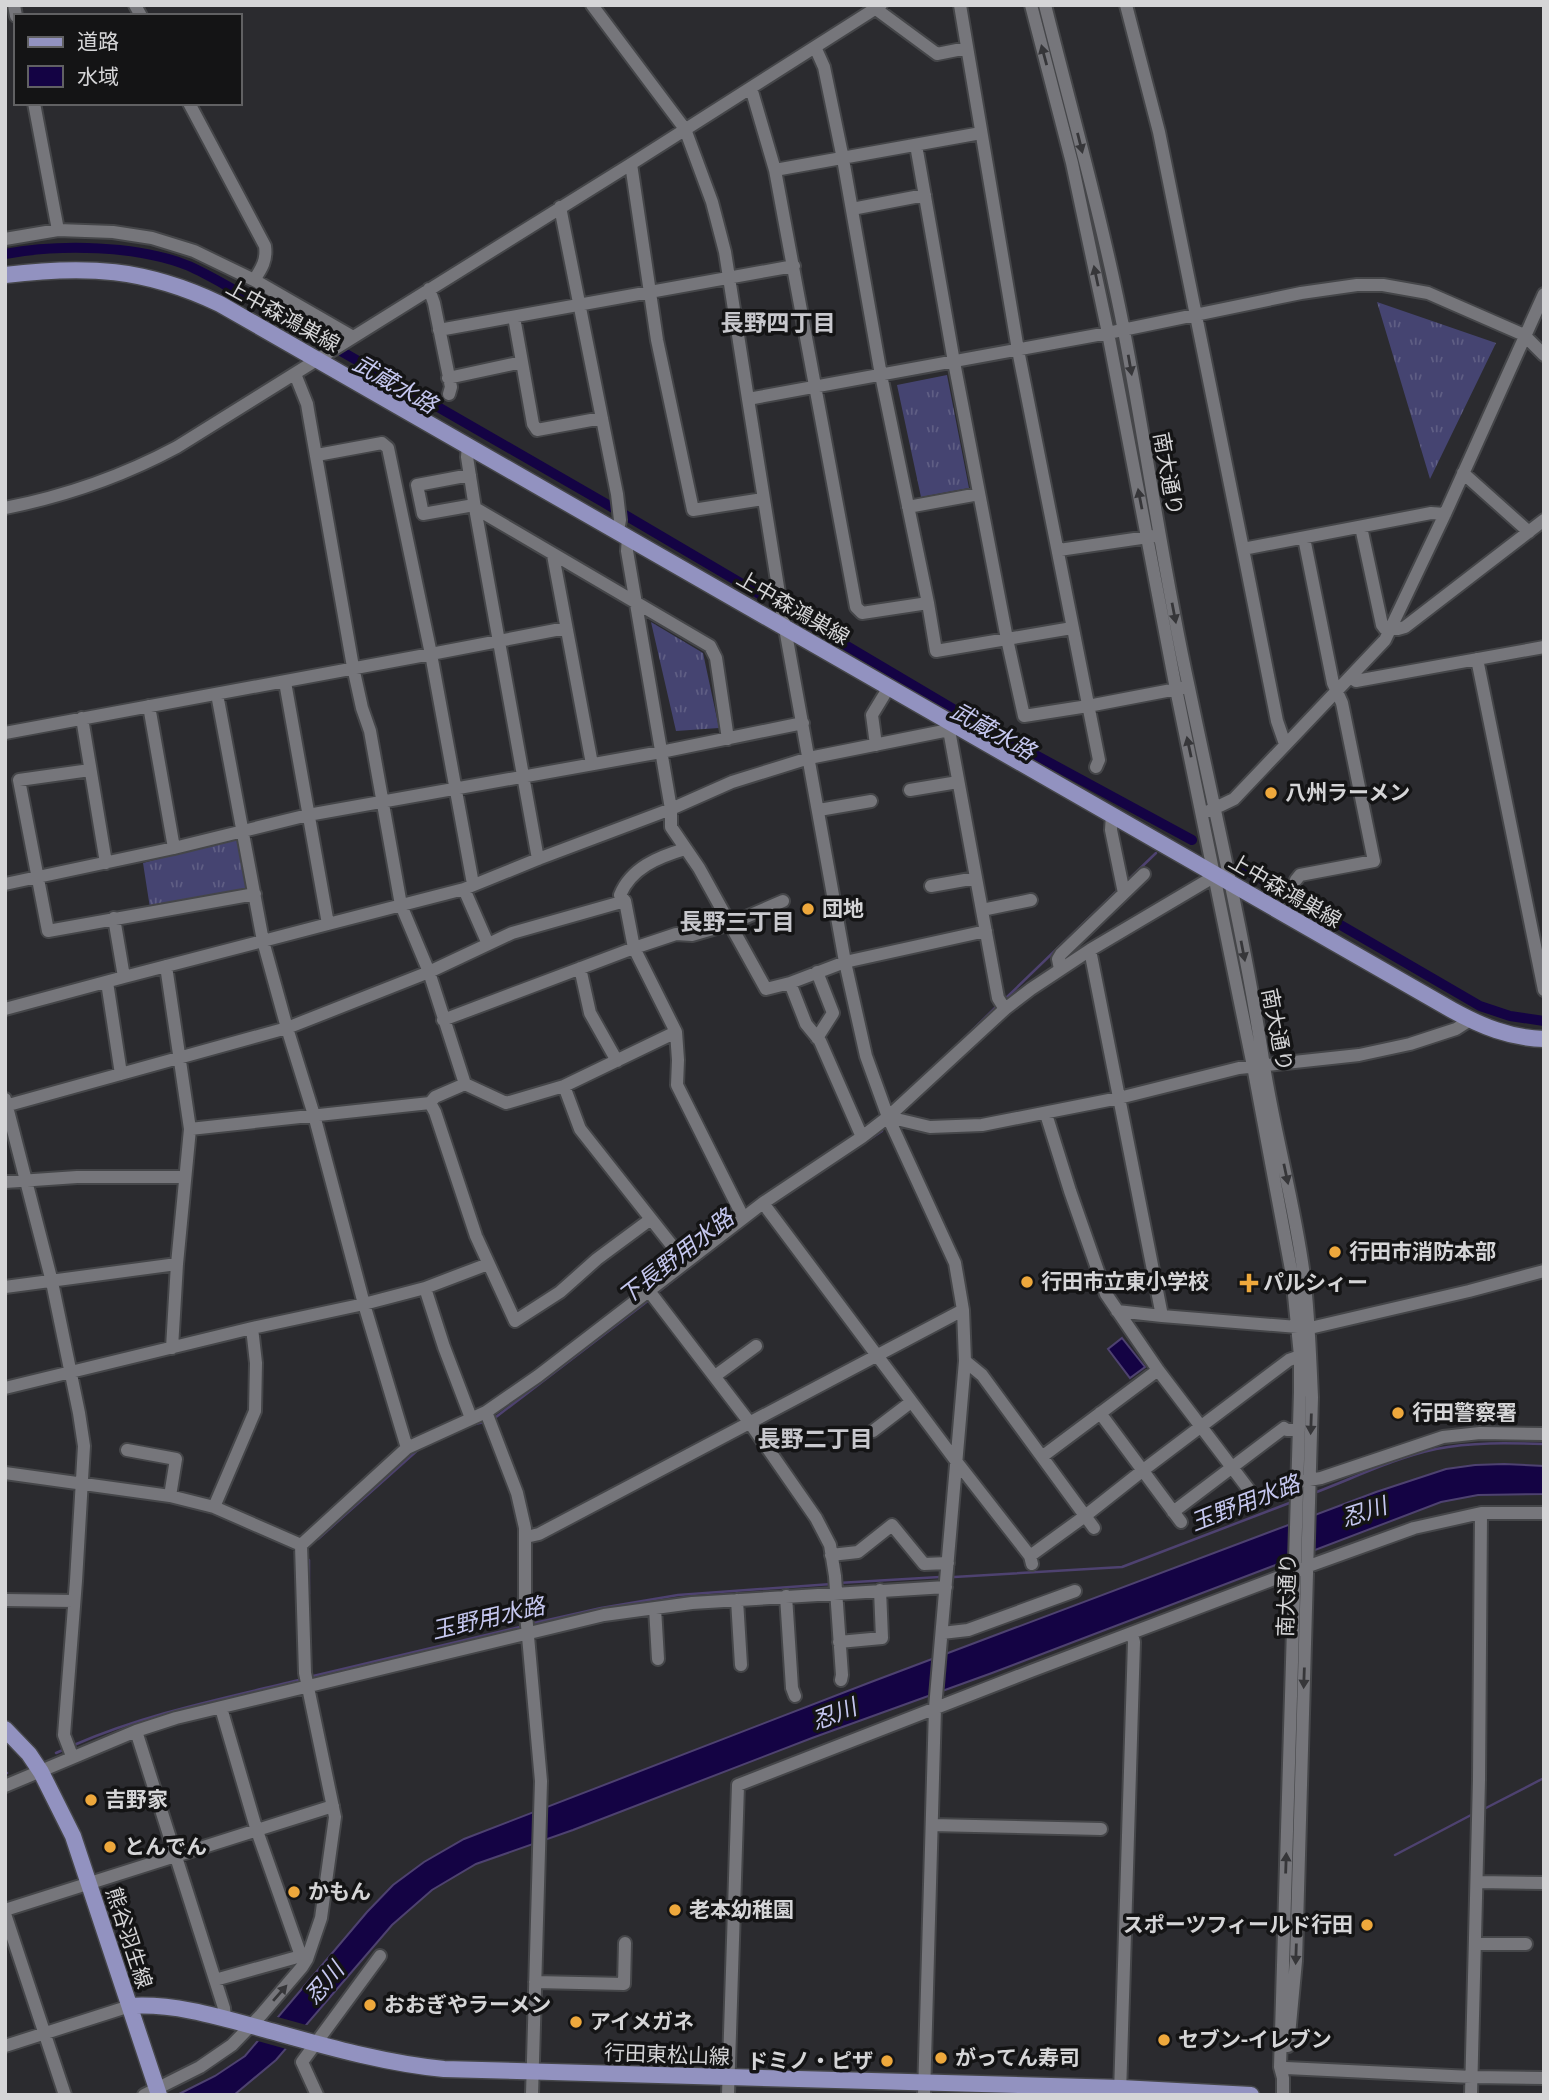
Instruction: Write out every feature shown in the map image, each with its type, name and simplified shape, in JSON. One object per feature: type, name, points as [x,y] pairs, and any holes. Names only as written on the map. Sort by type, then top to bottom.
[{"type":"main road","name":"上中森鴻巣線","points":[[5,275],[52,270],[113,271],[159,280],[220,303],[323,356],[468,445],[622,531],[889,687],[951,727],[1112,815],[1469,1020],[1502,1033],[1544,1040]]},
{"type":"main road","name":"熊谷羽生線","points":[[5,1729],[29,1754],[41,1772],[68,1824],[130,2006],[155,2092]]},
{"type":"main road","name":"行田東松山線","points":[[130,2006],[164,2007],[225,2018],[361,2055],[421,2067],[728,2078],[925,2089],[1251,2095]]},
{"type":"street","points":[[592,5],[685,130],[720,228],[785,628],[845,962],[866,1056],[888,1117],[955,1263],[963,1310],[965,1361],[936,1705],[925,2089]]},
{"type":"street","points":[[960,5],[1018,350],[1099,760],[1096,767]]},
{"type":"street","name":"南大通り","points":[[1031,5],[1072,163],[1153,536],[1215,876],[1292,1204],[1304,1274],[1304,1327],[1312,1396],[1301,1504],[1301,1566],[1280,2067],[1284,2073],[1283,2095]]},
{"type":"street","name":"南大通り","points":[[1045,5],[1124,330],[1153,536]]},
{"type":"street","points":[[1126,5],[1159,132],[1277,721],[1285,744]]},
{"type":"street","points":[[5,508],[66,494],[156,458],[295,374],[879,7],[937,54],[967,48]]},
{"type":"street","points":[[815,47],[824,67],[843,159],[881,375],[936,651],[1072,628]]},
{"type":"street","points":[[751,88],[775,170],[856,607],[862,613],[928,603]]},
{"type":"street","points":[[34,105],[58,230]]},
{"type":"street","points":[[190,105],[265,246],[265,262],[254,280]]},
{"type":"street","points":[[775,170],[981,133]]},
{"type":"street","points":[[916,145],[1021,719],[1182,688]]},
{"type":"street","points":[[631,164],[657,340],[693,510],[763,499]]},
{"type":"street","points":[[852,209],[925,195]]},
{"type":"street","points":[[561,207],[637,601],[671,810],[671,827],[699,868],[766,989],[845,962],[985,930]]},
{"type":"street","points":[[5,239],[58,230],[113,232],[152,238],[194,251],[254,280],[349,340]]},
{"type":"street","points":[[439,330],[794,265]]},
{"type":"street","points":[[748,399],[1124,330],[1301,293],[1357,285],[1383,285],[1428,293],[1524,335],[1544,355]]},
{"type":"street","points":[[429,289],[451,387],[449,394]]},
{"type":"street","points":[[1203,814],[1234,799],[1385,640],[1544,294]]},
{"type":"street","points":[[514,317],[533,424],[537,430],[602,418]]},
{"type":"street","points":[[449,377],[522,362]]},
{"type":"street","points":[[295,374],[307,404],[353,667],[370,731],[401,905],[429,972],[465,1084],[506,1103],[564,1086],[676,1032]]},
{"type":"street","points":[[317,455],[382,443],[388,448],[455,789],[469,886],[488,944]]},
{"type":"street","points":[[468,445],[467,457],[474,506],[538,859]]},
{"type":"street","points":[[1464,473],[1529,533]]},
{"type":"street","points":[[470,475],[417,485],[423,514],[474,506],[710,646],[716,659],[728,739]]},
{"type":"street","points":[[908,507],[979,494]]},
{"type":"street","points":[[1243,549],[1431,513],[1445,514]]},
{"type":"street","points":[[1362,527],[1382,625],[1385,629],[1391,629],[1405,627],[1544,520]]},
{"type":"street","points":[[1059,550],[1153,536]]},
{"type":"street","points":[[1296,880],[1300,875],[1374,861],[1342,703],[1336,690],[1304,538]]},
{"type":"street","points":[[553,555],[592,764]]},
{"type":"street","points":[[5,733],[566,628]]},
{"type":"street","points":[[1351,677],[1356,681],[1544,647]]},
{"type":"street","points":[[1477,659],[1544,990]]},
{"type":"street","points":[[285,682],[328,924]]},
{"type":"street","points":[[876,745],[872,716],[889,687]]},
{"type":"street","name":"南大通り","points":[[1182,688],[1216,808],[1259,1066]]},
{"type":"street","points":[[217,694],[263,941],[407,1448]]},
{"type":"street","points":[[149,706],[174,848]]},
{"type":"street","points":[[82,718],[106,863]]},
{"type":"street","points":[[5,884],[174,848],[308,815],[661,752],[803,723]]},
{"type":"street","points":[[5,1009],[469,886],[671,810],[732,782],[809,758],[951,727],[958,782],[998,998],[1005,1009]]},
{"type":"street","points":[[90,770],[19,780],[48,931],[255,894]]},
{"type":"street","points":[[910,790],[958,782]]},
{"type":"street","points":[[819,810],[871,801]]},
{"type":"street","points":[[1112,815],[1111,830],[1123,888]]},
{"type":"street","points":[[685,849],[664,855],[639,869],[625,883],[620,895],[625,901],[635,948],[676,1032],[677,1085],[743,1217]]},
{"type":"street","points":[[1060,969],[1058,959],[1061,954],[1123,888],[1144,874]]},
{"type":"street","points":[[155,2092],[200,2067],[232,2045],[253,2026],[288,1984],[304,1957],[321,1918],[335,1817],[306,1681],[301,1545],[407,1448],[486,1412],[652,1294],[685,1262],[743,1217],[766,1206],[862,1137],[888,1117],[1005,1009],[1090,950],[1215,876]]},
{"type":"street","points":[[931,886],[976,878]]},
{"type":"street","points":[[982,910],[1031,900]]},
{"type":"street","points":[[70,1750],[64,1735],[84,1446],[52,1282],[6,1104],[287,1028],[429,972],[512,933],[625,901]]},
{"type":"street","points":[[443,1020],[676,933],[692,935],[730,924],[783,901]]},
{"type":"street","points":[[114,918],[124,977]]},
{"type":"street","points":[[1090,950],[1162,1316]]},
{"type":"street","points":[[166,966],[190,1129],[172,1348]]},
{"type":"street","points":[[580,968],[590,1013],[617,1061]]},
{"type":"street","points":[[817,972],[833,1013],[817,1038]]},
{"type":"street","points":[[107,982],[121,1074]]},
{"type":"street","points":[[790,983],[806,1024],[820,1041],[862,1137]]},
{"type":"street","points":[[888,1117],[930,1127],[982,1125],[1119,1098],[1239,1068],[1359,1055],[1410,1044],[1456,1029],[1469,1020]]},
{"type":"street","points":[[190,1129],[430,1103],[435,1097],[465,1084]]},
{"type":"street","points":[[564,1086],[580,1129],[685,1262]]},
{"type":"street","points":[[430,1103],[476,1236],[515,1321],[560,1292],[597,1259],[651,1219]]},
{"type":"street","points":[[1046,1114],[1107,1294],[1158,1370],[1256,1499]]},
{"type":"street","points":[[5,1182],[77,1177],[185,1177]]},
{"type":"street","points":[[766,1206],[1031,1560],[1142,1471],[1289,1360],[1300,1356]]},
{"type":"street","points":[[5,1287],[177,1264]]},
{"type":"street","points":[[5,1388],[252,1328],[364,1304],[425,1288],[488,1264]]},
{"type":"street","points":[[1117,1311],[1304,1327],[1544,1271]]},
{"type":"street","points":[[425,1288],[471,1418]]},
{"type":"street","points":[[652,1294],[750,1423],[816,1518],[830,1545],[841,1680]]},
{"type":"street","points":[[526,1537],[540,1534],[963,1310]]},
{"type":"street","name":"南大通り","points":[[1304,1327],[1300,1356],[1299,1430],[1305,1483]]},
{"type":"street","points":[[214,1507],[255,1411],[256,1363],[252,1328]]},
{"type":"street","points":[[715,1377],[756,1346]]},
{"type":"street","points":[[965,1361],[982,1375],[1094,1528]]},
{"type":"street","points":[[1043,1456],[1158,1370]]},
{"type":"street","points":[[873,1431],[911,1402]]},
{"type":"street","points":[[486,1412],[517,1493],[526,1537],[525,1584],[541,1767],[533,2095]]},
{"type":"street","points":[[1100,1413],[1177,1517],[1231,1467],[1284,1428],[1299,1430]]},
{"type":"street","points":[[1305,1483],[1443,1437],[1480,1433],[1544,1434]]},
{"type":"street","points":[[127,1450],[176,1459],[170,1496]]},
{"type":"street","points":[[5,1473],[170,1496],[214,1507],[301,1545]]},
{"type":"street","points":[[1471,2095],[1477,1882],[1481,1513]]},
{"type":"street","points":[[728,2095],[738,1785],[936,1705],[1132,1634],[1301,1566],[1415,1528],[1481,1513],[1544,1513]]},
{"type":"street","points":[[831,1555],[858,1552],[892,1525],[924,1563],[948,1563]]},
{"type":"street","points":[[5,1786],[41,1772],[70,1750],[306,1681],[528,1628],[655,1608],[786,1596],[835,1587],[880,1590],[946,1587]]},
{"type":"street","points":[[839,1642],[882,1638],[880,1590]]},
{"type":"street","points":[[942,1640],[1075,1591]]},
{"type":"street","points":[[786,1596],[792,1688],[795,1696]]},
{"type":"street","points":[[737,1600],[741,1665]]},
{"type":"street","points":[[5,1601],[74,1601]]},
{"type":"street","points":[[655,1608],[658,1659]]},
{"type":"street","points":[[1121,2091],[1134,1642],[1132,1634]]},
{"type":"street","points":[[221,1708],[257,1831],[304,1957]]},
{"type":"street","points":[[136,1731],[177,1856],[225,2018]]},
{"type":"street","points":[[65,2095],[5,1912],[333,1806]]},
{"type":"street","points":[[932,1825],[1101,1829]]},
{"type":"street","points":[[1477,1882],[1544,1883]]},
{"type":"street","points":[[535,1982],[624,1984],[625,1943]]},
{"type":"street","points":[[1475,1944],[1527,1944]]},
{"type":"street","points":[[317,2095],[302,2062],[312,2042],[380,1956]]},
{"type":"street","points":[[215,1980],[304,1957]]},
{"type":"street","points":[[5,2046],[130,2006]]},
{"type":"street","points":[[1284,2073],[1544,2078]]},
{"type":"green space","points":[[1377,302],[1496,343],[1430,479]]},
{"type":"green space","points":[[947,375],[969,488],[921,497],[897,385]]},
{"type":"green space","points":[[651,622],[703,653],[719,728],[676,731]]},
{"type":"green space","points":[[238,837],[249,890],[150,908],[143,863]]},
{"type":"water","points":[[1122,1338],[1145,1367],[1130,1378],[1108,1349]]},
{"type":"water","name":"忍川","points":[[1504,1464],[1544,1466],[1544,1494],[1478,1495],[1441,1502],[992,1673],[476,1864],[432,1890],[392,1925],[276,2060],[234,2095],[177,2095],[215,2076],[245,2056],[393,1885],[424,1862],[464,1839],[1376,1492],[1446,1469]]},
{"type":"pier","points":[[274,2016],[310,2026],[290,2050],[254,2040]]},
{"type":"waterway","name":"武蔵水路","points":[[5,254],[49,249],[98,248],[146,254],[189,266],[242,294],[761,595]]},
{"type":"waterway","name":"武蔵水路","points":[[798,617],[982,726],[1192,840]]},
{"type":"waterway","name":"下長野用水路","points":[[1127,881],[1156,853]]},
{"type":"waterway","name":"武蔵水路","points":[[1244,869],[1480,1006],[1510,1016],[1544,1021]]},
{"type":"waterway","name":"下長野用水路","points":[[1006,998],[1120,888]]},
{"type":"waterway","name":"下長野用水路","points":[[955,1047],[995,1008]]},
{"type":"waterway","name":"下長野用水路","points":[[770,1206],[882,1131]]},
{"type":"waterway","name":"下長野用水路","points":[[657,1293],[740,1228]]},
{"type":"waterway","name":"下長野用水路","points":[[496,1417],[649,1300]]},
{"type":"waterway","name":"下長野用水路","points":[[471,1425],[484,1422]]},
{"type":"waterway","name":"玉野用水路","points":[[1314,1493],[1389,1463],[1436,1449],[1476,1444],[1544,1444]]},
{"type":"waterway","name":"下長野用水路","points":[[318,1539],[420,1448]]},
{"type":"waterway","name":"玉野用水路","points":[[954,1577],[1122,1567],[1292,1502]]},
{"type":"waterway","name":"下長野用水路","points":[[309,1560],[309,1594]]},
{"type":"waterway","name":"玉野用水路","points":[[838,1583],[940,1577]]},
{"type":"waterway","name":"玉野用水路","points":[[530,1624],[678,1595],[832,1584]]},
{"type":"waterway","name":"玉野用水路","points":[[309,1677],[524,1626]]},
{"type":"waterway","name":"玉野用水路","points":[[74,1745],[158,1715],[303,1679]]},
{"type":"waterway","name":"玉野用水路","points":[[56,1753],[65,1749]]},
{"type":"waterway","points":[[1482,1810],[1544,1778]]},
{"type":"waterway","points":[[1395,1855],[1473,1814]]},
{"type":"place","name":"八州ラーメン","points":[[1271,793]]},
{"type":"place","name":"団地","points":[[808,909]]},
{"type":"place","name":"行田市消防本部","points":[[1335,1252]]},
{"type":"place","name":"行田市立東小学校","points":[[1027,1282]]},
{"type":"place","name":"パルシィー","points":[[1249,1283]]},
{"type":"place","name":"行田警察署","points":[[1398,1413]]},
{"type":"place","name":"吉野家","points":[[91,1800]]},
{"type":"place","name":"とんでん","points":[[110,1847]]},
{"type":"place","name":"かもん","points":[[294,1892]]},
{"type":"place","name":"老本幼稚園","points":[[675,1910]]},
{"type":"place","name":"スポーツフィールド行田","points":[[1367,1925]]},
{"type":"place","name":"おおぎやラーメン","points":[[370,2005]]},
{"type":"place","name":"アイメガネ","points":[[576,2022]]},
{"type":"place","name":"セブン-イレブン","points":[[1164,2040]]},
{"type":"place","name":"がってん寿司","points":[[941,2058]]},
{"type":"place","name":"ドミノ・ピザ","points":[[887,2061]]},
{"type":"district","name":"長野四丁目","points":[[778,323]]},
{"type":"district","name":"長野三丁目","points":[[737,922]]},
{"type":"district","name":"長野二丁目","points":[[815,1439]]}]
